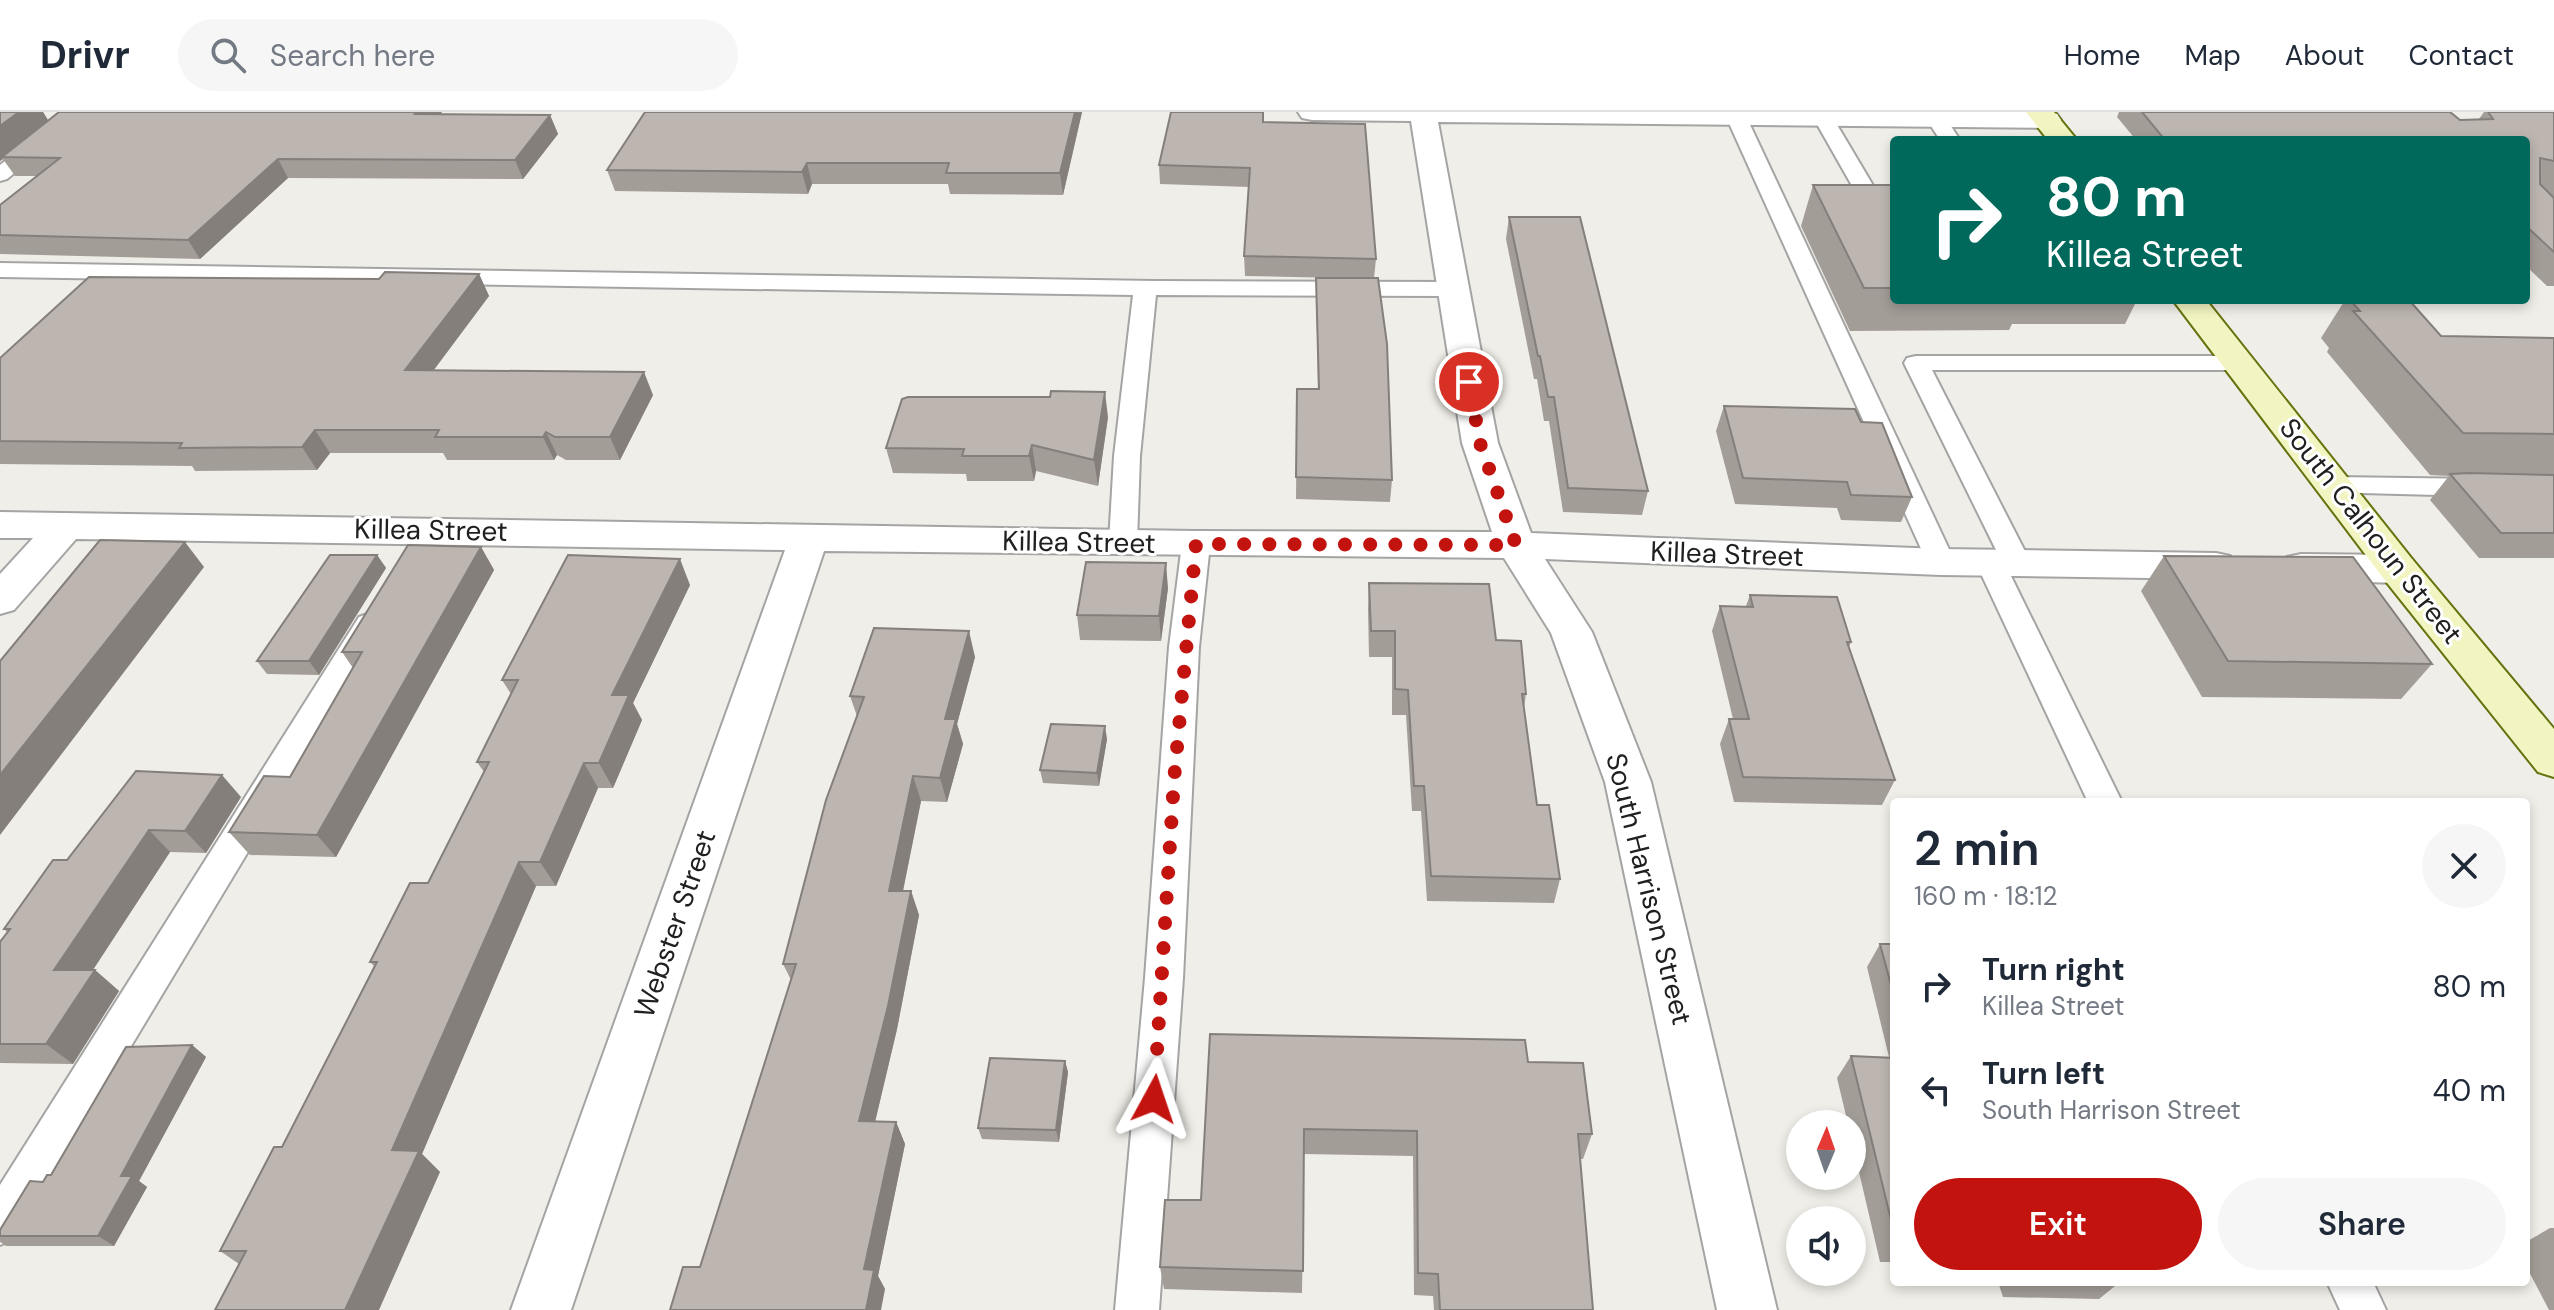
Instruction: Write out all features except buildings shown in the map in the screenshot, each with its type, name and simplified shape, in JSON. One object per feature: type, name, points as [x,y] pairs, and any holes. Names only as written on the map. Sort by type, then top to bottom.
[{"type":"street","points":[[1312,112],[1734,114],[1823,117],[1943,129],[2050,124]]},
{"type":"street","name":"South Harrison Street","points":[[1423,113],[1480,443],[1516,545],[1571,632],[1628,782],[1747,1310]]},
{"type":"street","name":"South Calhoun Street","points":[[2192,304],[2398,569],[2554,760]]},
{"type":"street","name":"Killea Street","points":[[0,525],[1196,544],[1516,545],[1941,562],[2398,569]]},
{"type":"street","points":[[0,600],[65,527]]},
{"type":"street","name":"Webster Street","points":[[541,1310],[809,538]]},
{"type":"lane","points":[[0,175],[79,112]]},
{"type":"lane","points":[[1734,114],[1941,562]]},
{"type":"lane","points":[[1823,117],[1880,216],[1890,216]]},
{"type":"lane","points":[[0,270],[1145,288],[1452,289]]},
{"type":"lane","points":[[1123,542],[1127,456],[1145,288]]},
{"type":"lane","points":[[2103,798],[1916,363],[2239,363]]},
{"type":"lane","points":[[2333,486],[2554,489]]},
{"type":"lane","points":[[0,1224],[428,530]]},
{"type":"lane","points":[[1137,1310],[1164,978],[1183,661],[1196,544]]},
{"type":"lane","points":[[2351,1286],[2364,1310]]},
{"type":"route","points":[[1154,1099],[1184,647],[1196,544],[1516,545],[1480,443],[1469,382]]}]
